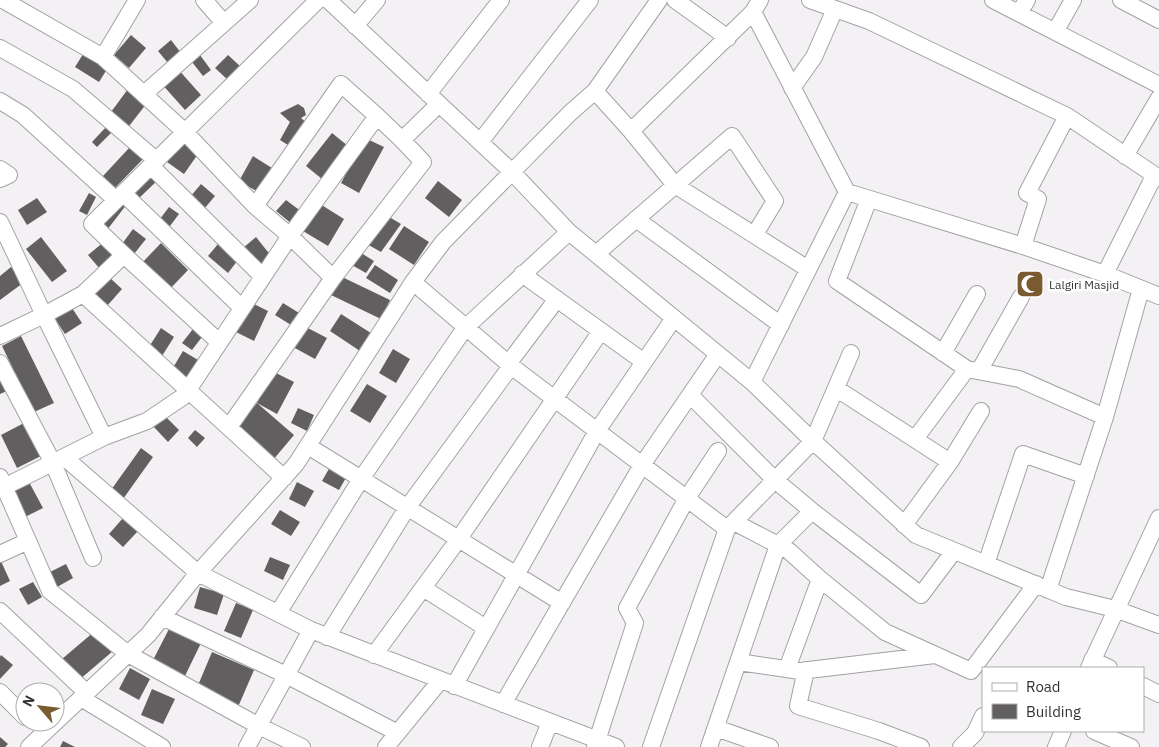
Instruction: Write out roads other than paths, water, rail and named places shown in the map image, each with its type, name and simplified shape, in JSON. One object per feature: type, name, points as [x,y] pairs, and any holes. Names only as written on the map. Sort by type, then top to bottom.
[{"type":"street","points":[[3,0],[103,56],[185,132],[255,206],[290,236],[333,278]]},
{"type":"street","points":[[103,56],[137,0]]},
{"type":"street","points":[[204,0],[224,23]]},
{"type":"street","points":[[144,94],[250,0]]},
{"type":"street","points":[[219,342],[92,224],[318,0]]},
{"type":"street","points":[[328,0],[512,172],[569,232],[752,382],[813,441],[916,535],[1066,597],[1115,609],[1159,625]]},
{"type":"street","points":[[356,26],[377,0]]},
{"type":"street","points":[[402,140],[434,99],[501,0]]},
{"type":"street","points":[[480,142],[590,0]]},
{"type":"street","points":[[29,747],[148,635],[198,573],[284,478],[308,446],[413,282],[443,242],[595,91],[659,0]]},
{"type":"street","points":[[675,0],[728,38]]},
{"type":"street","points":[[810,0],[869,21],[1067,116],[1156,177],[1105,274]]},
{"type":"street","points":[[993,0],[1023,7],[1055,32],[1159,85]]},
{"type":"street","points":[[1055,32],[1073,0]]},
{"type":"street","points":[[1121,0],[1159,20]]},
{"type":"street","points":[[631,131],[728,38],[756,6],[792,88],[847,192],[1023,246],[1105,274],[1159,296]]},
{"type":"street","points":[[792,88],[814,57],[835,9]]},
{"type":"street","points":[[0,48],[72,89],[153,163],[263,277]]},
{"type":"street","points":[[229,427],[333,278],[423,162],[342,84],[255,206]]},
{"type":"street","points":[[595,91],[675,185],[808,269]]},
{"type":"street","points":[[0,101],[23,115],[120,197],[242,308]]},
{"type":"street","points":[[1125,156],[1157,107]]},
{"type":"street","points":[[302,747],[258,726],[128,654],[50,591],[2,484],[58,460],[104,437],[147,421],[189,391],[219,342],[290,236],[377,116]]},
{"type":"street","points":[[1023,246],[1038,199],[1027,193],[1067,116]]},
{"type":"street","points":[[596,254],[732,136],[774,201],[755,234]]},
{"type":"street","points":[[0,169],[9,175],[0,179]]},
{"type":"street","points":[[752,382],[847,192]]},
{"type":"street","points":[[870,199],[837,281],[944,353],[973,370],[1019,379],[1105,417]]},
{"type":"street","points":[[636,219],[780,324]]},
{"type":"street","points":[[0,222],[104,437]]},
{"type":"street","points":[[278,613],[361,479],[465,328],[569,232]]},
{"type":"street","points":[[0,336],[83,294],[124,255]]},
{"type":"street","points":[[522,274],[644,362]]},
{"type":"street","points":[[413,282],[510,365],[687,498],[731,526],[789,551],[885,632],[977,674]]},
{"type":"street","points":[[982,667],[1042,587],[1086,476],[1105,417],[1141,289]]},
{"type":"street","points":[[83,294],[284,478]]},
{"type":"street","points":[[944,353],[977,294]]},
{"type":"street","points":[[915,439],[973,370],[1021,297]]},
{"type":"street","points":[[327,637],[407,508],[557,299]]},
{"type":"street","points":[[386,747],[396,732],[447,684],[486,628],[597,431],[674,318]]},
{"type":"street","points":[[374,655],[458,540],[601,331]]},
{"type":"street","points":[[650,747],[731,526],[813,441],[851,353]]},
{"type":"street","points":[[503,704],[642,465],[718,354]]},
{"type":"street","points":[[0,363],[58,460],[93,558]]},
{"type":"street","points":[[837,388],[950,462]]},
{"type":"street","points":[[690,395],[775,480],[920,595],[954,551]]},
{"type":"street","points":[[904,525],[950,462],[981,411]]},
{"type":"street","points":[[308,446],[515,576],[562,603]]},
{"type":"street","points":[[597,743],[635,622],[627,608],[687,498],[718,451]]},
{"type":"street","points":[[986,564],[1023,454],[1086,476]]},
{"type":"street","points":[[58,460],[198,573],[327,637],[550,722],[597,743],[616,747]]},
{"type":"street","points":[[709,747],[778,545],[812,511]]},
{"type":"street","points":[[1104,667],[1090,664],[1115,609],[1154,545],[1159,518]]},
{"type":"street","points":[[0,554],[28,541]]},
{"type":"street","points":[[787,669],[820,579]]},
{"type":"street","points":[[423,588],[486,628]]},
{"type":"street","points":[[0,611],[84,695],[162,747]]},
{"type":"street","points":[[162,617],[286,675],[396,732]]},
{"type":"street","points":[[247,747],[311,630]]},
{"type":"street","points":[[738,662],[806,670],[935,655]]},
{"type":"street","points":[[806,670],[798,706],[879,731],[920,747]]},
{"type":"street","points":[[1144,686],[1159,694]]},
{"type":"street","points":[[2,699],[15,709]]},
{"type":"street","points":[[961,747],[975,733],[982,718]]},
{"type":"street","points":[[540,747],[550,722]]},
{"type":"street","points":[[716,728],[770,747]]},
{"type":"street","points":[[1056,747],[1063,732]]},
{"type":"street","points":[[1096,732],[1131,747]]},
{"type":"place","name":"Lalgiri Masjid","points":[[1030,284]]}]
